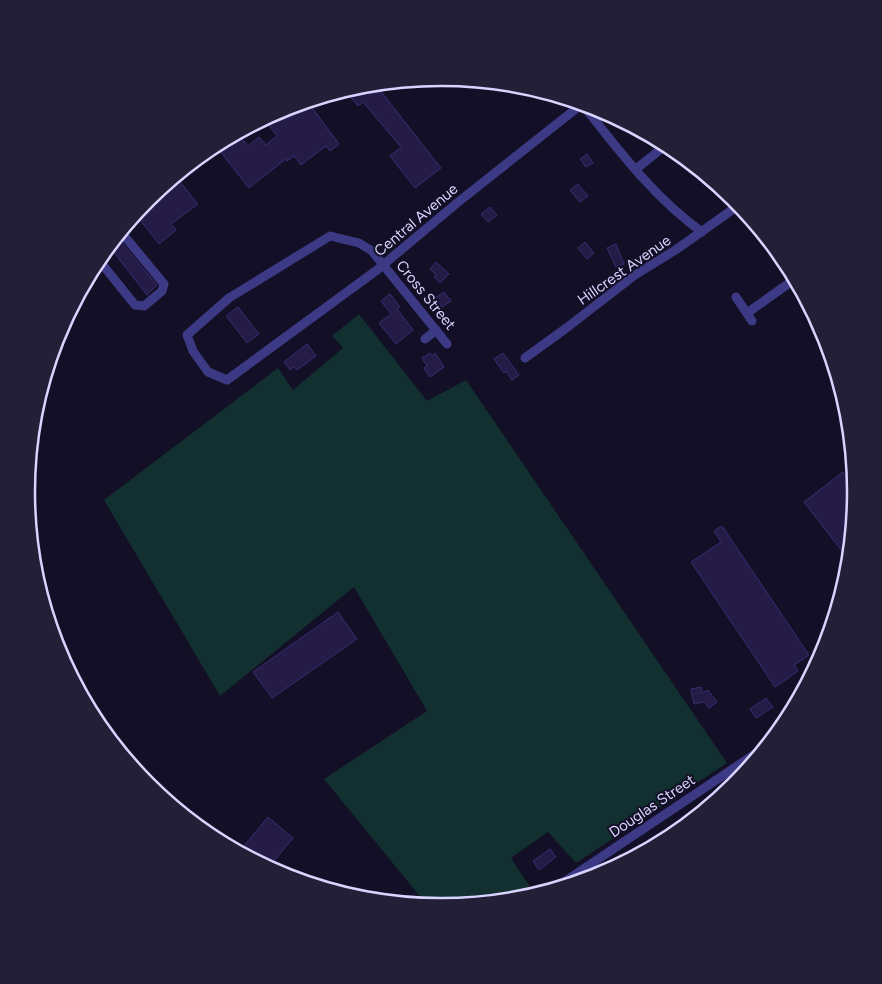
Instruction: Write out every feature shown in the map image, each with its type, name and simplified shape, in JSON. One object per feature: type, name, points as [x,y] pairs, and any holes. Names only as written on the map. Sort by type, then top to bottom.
[{"type":"street","name":"Central Avenue","points":[[264,351],[275,345],[384,264],[457,203],[575,109]]},
{"type":"street","points":[[591,115],[636,169],[678,213],[702,232]]},
{"type":"street","points":[[636,169],[659,149]]},
{"type":"street","name":"Hillcrest Avenue","points":[[525,358],[633,277],[669,255],[732,210]]},
{"type":"street","name":"Cross Street","points":[[264,351],[226,380],[208,372],[193,351],[187,335],[229,298],[330,236],[359,243],[372,251],[447,344]]},
{"type":"street","points":[[103,266],[134,305],[144,306],[162,291],[164,284],[125,238]]},
{"type":"street","points":[[736,297],[750,317],[790,284]]},
{"type":"street","points":[[425,339],[436,330]]},
{"type":"street","name":"Douglas Street","points":[[574,875],[746,760]]},
{"type":"green space","points":[[359,314],[427,401],[466,380],[727,763],[576,863],[548,832],[511,858],[530,888],[494,895],[421,897],[324,779],[427,711],[354,587],[220,696],[104,500],[278,368],[293,390],[343,348],[332,336]]},
{"type":"building","points":[[380,91],[441,168],[415,188],[390,156],[401,147],[363,102],[358,106],[350,97]]},
{"type":"building","points":[[312,107],[339,144],[330,151],[326,146],[301,165],[294,156],[287,161],[286,159],[249,188],[220,151],[241,138],[248,146],[259,137],[266,145],[277,136],[268,125]]},
{"type":"building","points":[[587,154],[593,163],[586,167],[580,159]]},
{"type":"building","points":[[180,182],[198,204],[171,224],[176,230],[159,244],[140,220]]},
{"type":"building","points":[[578,184],[588,196],[580,202],[570,190]]},
{"type":"building","points":[[490,207],[497,215],[488,222],[481,214]]},
{"type":"building","points":[[121,242],[157,285],[147,295],[114,252]]},
{"type":"building","points":[[585,242],[594,253],[587,259],[578,248]]},
{"type":"building","points":[[616,244],[624,264],[616,267],[607,248]]},
{"type":"building","points":[[436,262],[449,274],[440,283],[430,269]]},
{"type":"building","points":[[444,292],[451,301],[442,307],[435,298]]},
{"type":"building","points":[[390,294],[400,307],[397,309],[413,330],[396,344],[379,323],[391,314],[381,301]]},
{"type":"building","points":[[238,307],[259,334],[247,343],[226,316]]},
{"type":"building","points":[[307,344],[316,356],[297,370],[294,367],[290,370],[284,362]]},
{"type":"building","points":[[430,353],[432,356],[435,353],[444,367],[430,377],[424,368],[427,366],[422,358]]},
{"type":"building","points":[[503,353],[519,375],[512,380],[506,371],[504,373],[494,359]]},
{"type":"building","points":[[843,472],[846,476],[846,519],[843,552],[804,502]]},
{"type":"building","points":[[722,526],[809,655],[794,665],[798,671],[775,687],[691,562],[721,542],[714,531]]},
{"type":"building","points":[[338,612],[357,639],[272,698],[253,672]]},
{"type":"building","points":[[701,687],[702,693],[708,690],[717,702],[709,708],[704,702],[694,704],[691,689]]},
{"type":"building","points":[[766,698],[773,707],[756,718],[750,709]]},
{"type":"building","points":[[268,817],[293,838],[273,861],[243,847]]},
{"type":"building","points":[[550,849],[556,857],[539,870],[533,861]]}]
